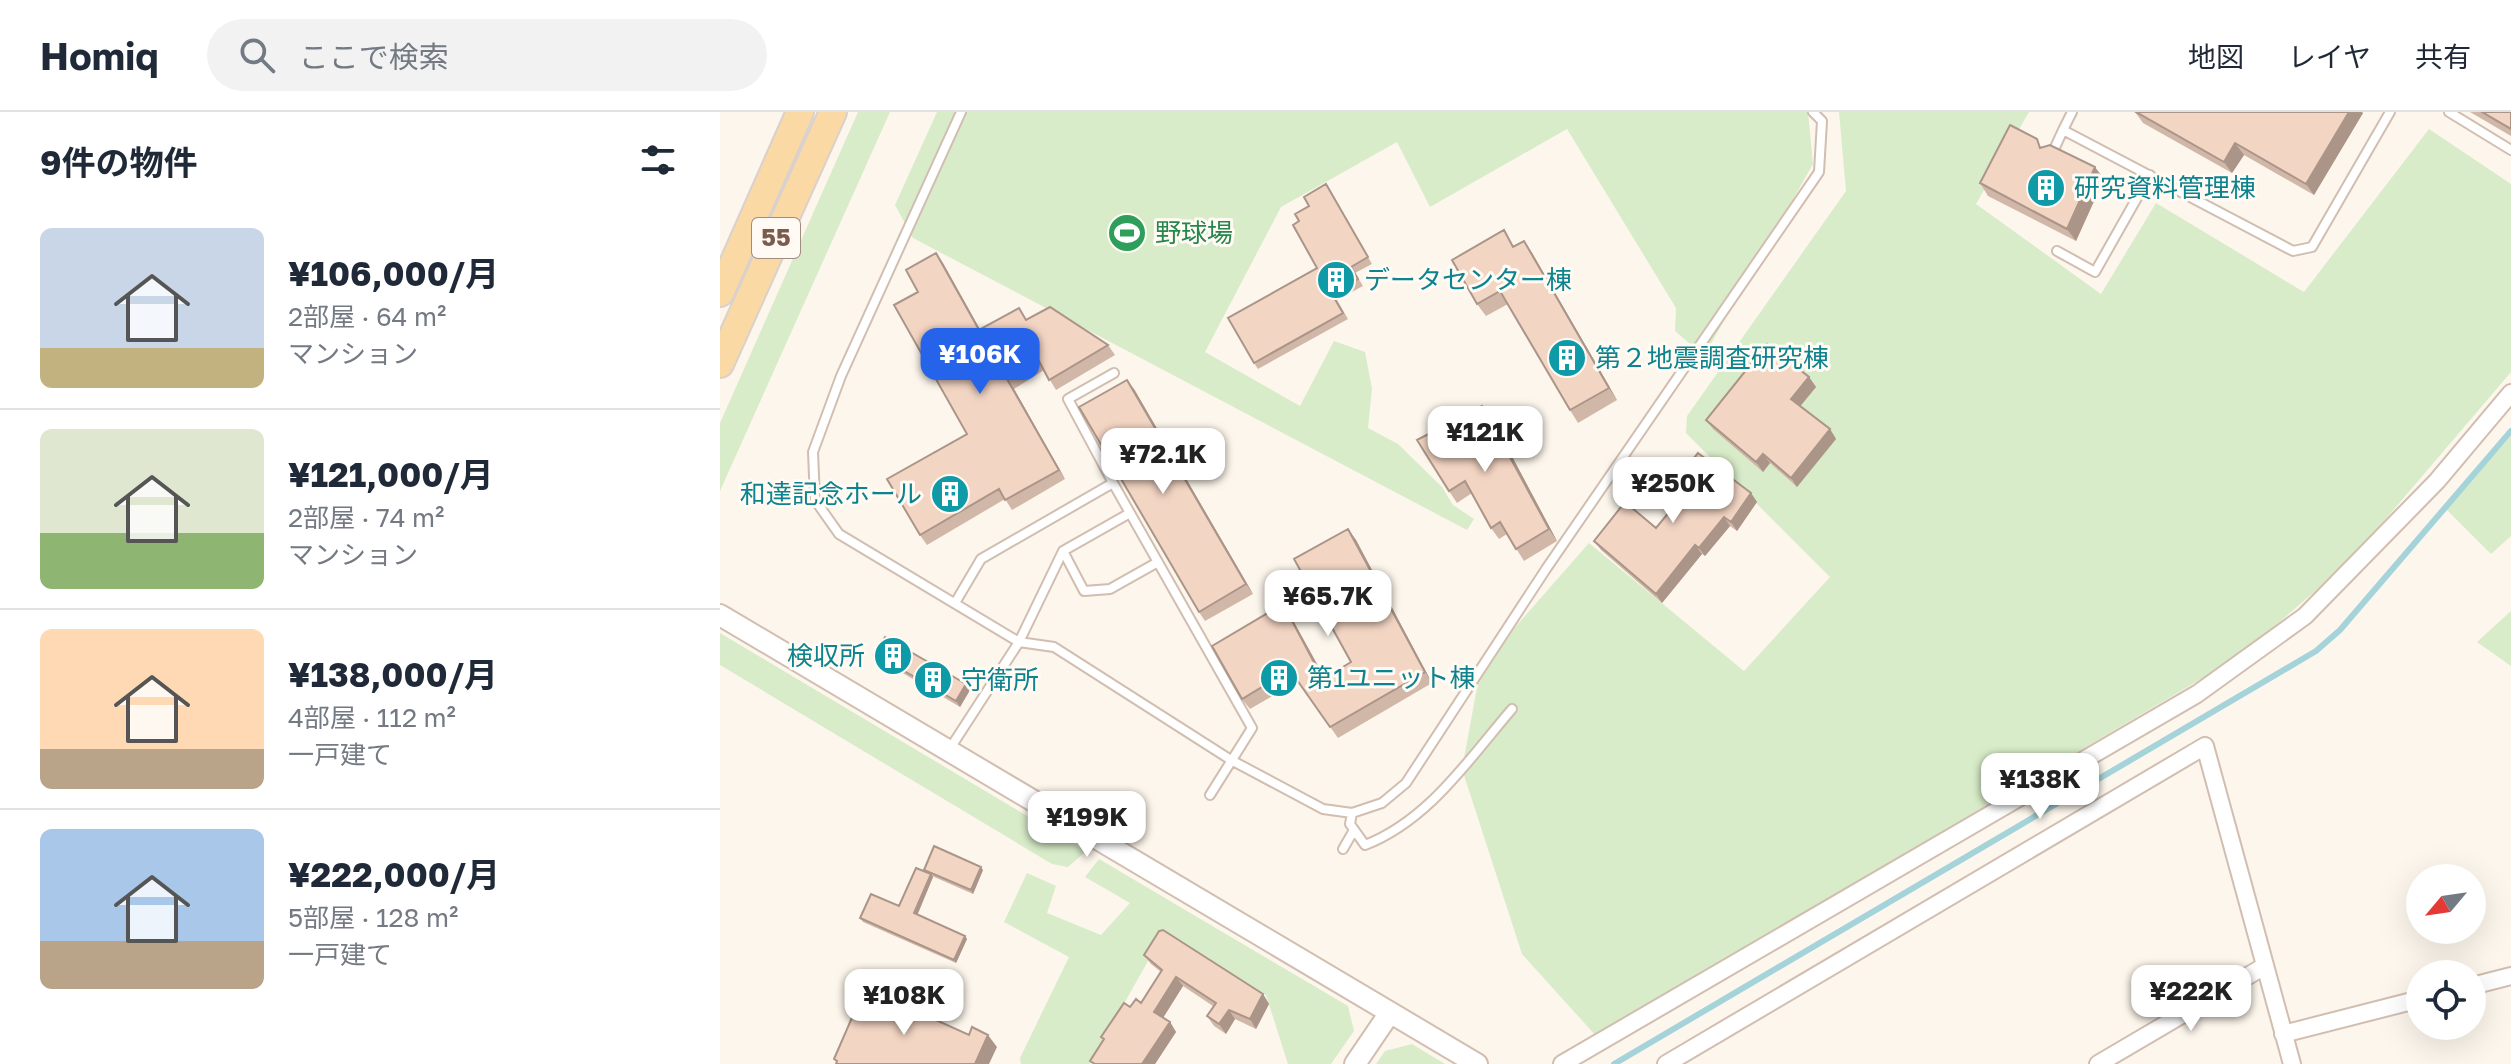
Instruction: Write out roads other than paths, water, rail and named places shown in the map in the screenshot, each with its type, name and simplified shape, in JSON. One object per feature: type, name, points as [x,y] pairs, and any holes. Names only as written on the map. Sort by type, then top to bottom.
[{"type":"main road","name":"55","points":[[720,293],[800,112]]},
{"type":"main road","name":"55","points":[[720,364],[833,112]]},
{"type":"street","points":[[1562,1064],[2197,694],[2305,616],[2437,481],[2511,393]]},
{"type":"street","points":[[720,615],[1477,1064]]},
{"type":"street","points":[[1666,1064],[2205,746],[2292,1064]]},
{"type":"street","points":[[2098,1064],[2263,967]]},
{"type":"street","points":[[2486,982],[2511,976]]},
{"type":"street","points":[[2283,1034],[2406,1003]]},
{"type":"street","points":[[1355,1064],[1389,1014]]},
{"type":"lane","points":[[961,112],[841,376],[813,452],[815,500],[839,534],[1019,642],[1054,647],[1231,760],[1323,809],[1352,813],[1382,803],[1406,783],[1546,569],[1819,172],[1822,121],[1813,112]]},
{"type":"lane","points":[[2052,154],[2072,112]]},
{"type":"lane","points":[[2063,130],[2293,251],[2312,247],[2390,112]]},
{"type":"lane","points":[[2449,112],[2511,150]]},
{"type":"lane","points":[[2057,251],[2095,272],[2150,175]]},
{"type":"lane","points":[[1114,373],[1068,399],[1252,728],[1210,795]]},
{"type":"lane","points":[[955,603],[981,559],[1113,483]]},
{"type":"lane","points":[[948,751],[1019,642],[1063,551],[1130,513]]},
{"type":"lane","points":[[1063,551],[1084,591],[1110,589],[1158,562]]},
{"type":"lane","points":[[1352,813],[1350,824],[1365,845],[1411,821],[1512,709]]},
{"type":"lane","points":[[1343,849],[1354,830]]},
{"type":"waterway","points":[[1614,1064],[2316,651],[2340,630],[2511,431]]},
{"type":"place","name":"研究資料管理棟","points":[[2046,188]]},
{"type":"place","name":"野球場","points":[[1127,233]]},
{"type":"place","name":"データセンター棟","points":[[1336,280]]},
{"type":"place","name":"第２地震調査研究棟","points":[[1567,358]]},
{"type":"place","name":"和達記念ホール","points":[[950,494]]},
{"type":"place","name":"検収所","points":[[893,656]]},
{"type":"place","name":"第1ユニット棟","points":[[1279,678]]},
{"type":"place","name":"守衛所","points":[[933,680]]}]
